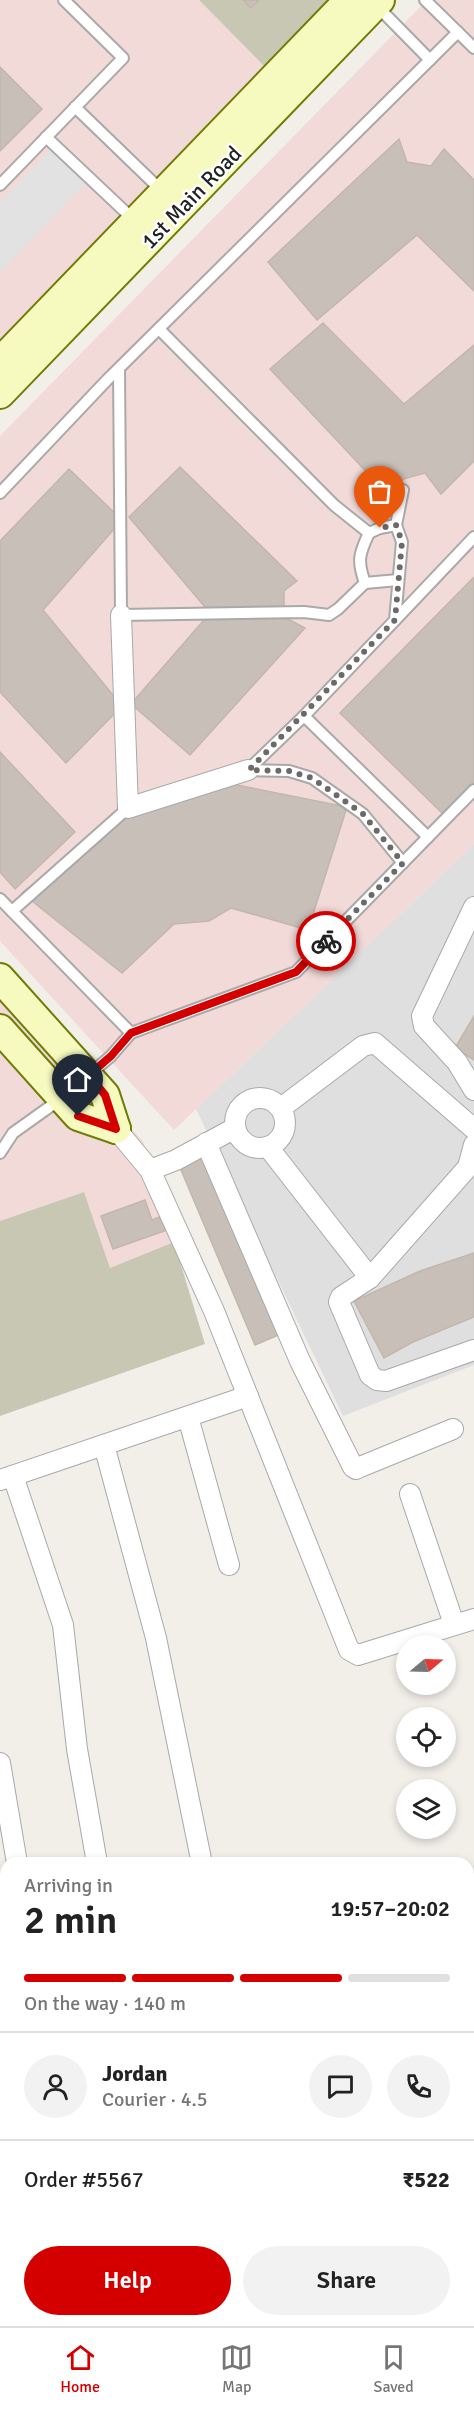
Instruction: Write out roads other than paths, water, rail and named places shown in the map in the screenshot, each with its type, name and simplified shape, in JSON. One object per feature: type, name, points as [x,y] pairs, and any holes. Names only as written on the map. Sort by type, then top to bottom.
[{"type":"street","name":"1st Main Road","points":[[0,362],[164,193],[368,2]]},
{"type":"street","name":"1st Main Road","points":[[0,394],[368,2]]},
{"type":"street","points":[[121,615],[128,808],[249,770]]},
{"type":"street","points":[[474,907],[422,1016],[424,1026],[457,1062],[474,1090]]},
{"type":"street","points":[[0,978],[105,1095],[116,1129],[150,1170],[214,1311],[350,1650],[358,1655],[474,1619]]},
{"type":"street","points":[[0,1029],[78,1116],[116,1129]]},
{"type":"street","points":[[281,1108],[363,1046],[375,1043],[474,1129]]},
{"type":"street","points":[[265,1097],[281,1108],[286,1122],[285,1130],[275,1144],[268,1147],[251,1147],[243,1142],[235,1128],[237,1111],[249,1100],[265,1097]]},
{"type":"street","points":[[150,1170],[176,1160],[235,1128]]},
{"type":"street","points":[[206,1143],[300,1361],[353,1467],[356,1469],[453,1429]]},
{"type":"street","points":[[474,1144],[468,1167],[370,1278],[341,1297],[339,1306],[370,1375],[377,1380],[386,1381],[474,1350]]},
{"type":"street","points":[[268,1147],[370,1278]]},
{"type":"street","points":[[96,1857],[77,1749],[63,1625],[7,1478],[248,1396]]},
{"type":"street","points":[[188,1417],[229,1565]]},
{"type":"street","points":[[104,1445],[156,1638],[201,1857]]},
{"type":"street","points":[[410,1494],[454,1624]]},
{"type":"street","points":[[0,1763],[17,1857]]},
{"type":"lane","points":[[0,185],[123,58],[64,0]]},
{"type":"lane","points":[[425,0],[474,48]]},
{"type":"lane","points":[[368,2],[430,60]]},
{"type":"lane","points":[[0,493],[119,369],[458,32]]},
{"type":"lane","points":[[75,107],[164,193]]},
{"type":"lane","points":[[46,137],[136,222]]},
{"type":"lane","points":[[159,329],[334,505],[369,533]]},
{"type":"lane","points":[[119,369],[121,615],[304,612],[328,615],[338,609],[365,583],[398,580]]},
{"type":"lane","points":[[395,620],[402,542],[396,525],[403,490]]},
{"type":"lane","points":[[365,583],[359,568],[360,552],[369,533],[396,525]]},
{"type":"lane","points":[[249,770],[304,716],[474,537]]},
{"type":"lane","points":[[304,716],[428,837]]},
{"type":"lane","points":[[249,770],[289,771],[312,778],[363,814],[403,863]]},
{"type":"lane","points":[[0,1153],[13,1132],[62,1098],[111,1056],[131,1033],[296,972],[474,790]]},
{"type":"lane","points":[[12,911],[128,808]]},
{"type":"lane","points":[[0,899],[131,1033]]}]
